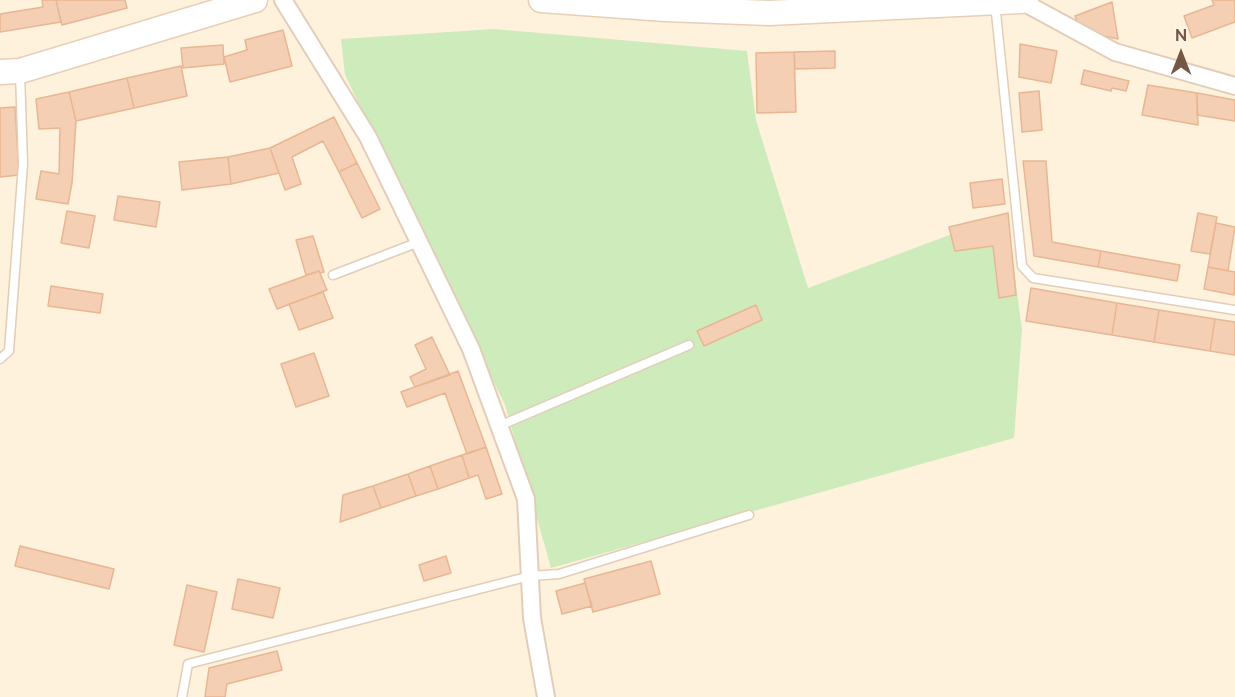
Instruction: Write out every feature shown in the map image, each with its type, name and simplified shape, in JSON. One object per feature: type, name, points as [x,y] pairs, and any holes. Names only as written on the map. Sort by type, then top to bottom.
[{"type":"street","points":[[10,72],[255,0]]},
{"type":"street","points":[[284,0],[368,137],[471,349],[526,499],[532,618],[546,697]]},
{"type":"street","points":[[541,0],[665,9],[769,10],[1023,0],[1115,52],[1235,86]]},
{"type":"lane","points":[[995,2],[1022,266],[1033,278],[1235,310]]},
{"type":"lane","points":[[0,359],[9,351],[23,164],[10,72]]},
{"type":"lane","points":[[333,275],[419,242]]},
{"type":"lane","points":[[499,426],[689,345]]},
{"type":"lane","points":[[182,697],[188,664],[530,576],[559,574],[749,515]]},
{"type":"green space","points":[[494,29],[747,51],[756,120],[808,288],[952,234],[1007,219],[1022,329],[1014,438],[551,568],[505,405],[345,75],[341,39]]},
{"type":"building","points":[[42,0],[56,0],[61,22],[0,32],[0,14],[43,7]]},
{"type":"building","points":[[56,0],[125,0],[127,8],[62,25]]},
{"type":"building","points":[[1212,0],[1235,0],[1235,22],[1192,38],[1184,16],[1214,5]]},
{"type":"building","points":[[1112,2],[1118,39],[1081,31],[1075,16]]},
{"type":"building","points":[[283,30],[292,66],[230,82],[224,57],[247,50],[245,40]]},
{"type":"building","points":[[1020,44],[1057,51],[1051,83],[1019,77]]},
{"type":"building","points":[[223,45],[224,64],[183,68],[181,48]]},
{"type":"building","points":[[835,51],[835,68],[795,69],[794,52]]},
{"type":"building","points":[[794,52],[796,112],[757,113],[756,53]]},
{"type":"building","points":[[181,66],[187,96],[134,108],[127,78]]},
{"type":"building","points":[[1084,70],[1129,81],[1126,91],[1112,88],[1111,91],[1081,84]]},
{"type":"building","points":[[127,78],[134,108],[76,121],[69,92]]},
{"type":"building","points":[[1148,85],[1197,93],[1198,125],[1142,115]]},
{"type":"building","points":[[1039,91],[1042,130],[1022,132],[1019,93]]},
{"type":"building","points":[[69,92],[76,121],[72,183],[68,204],[36,199],[41,171],[59,174],[60,128],[39,129],[36,99]]},
{"type":"building","points":[[1197,93],[1235,100],[1235,121],[1197,115]]},
{"type":"building","points":[[15,107],[19,175],[0,177],[0,108]]},
{"type":"building","points":[[334,117],[357,163],[339,172],[323,141],[292,157],[301,184],[285,190],[270,148]]},
{"type":"building","points":[[270,148],[279,173],[231,184],[228,157]]},
{"type":"building","points":[[228,157],[231,184],[182,190],[179,162]]},
{"type":"building","points":[[1023,161],[1046,161],[1052,242],[1101,251],[1098,267],[1034,256]]},
{"type":"building","points":[[357,163],[380,209],[362,218],[339,172]]},
{"type":"building","points":[[1002,179],[1005,204],[973,208],[970,183]]},
{"type":"building","points":[[118,196],[160,202],[156,227],[114,220]]},
{"type":"building","points":[[67,211],[95,216],[89,248],[61,243]]},
{"type":"building","points":[[1008,213],[1016,295],[999,298],[993,246],[955,251],[949,227]]},
{"type":"building","points":[[1198,213],[1217,217],[1210,254],[1191,251]]},
{"type":"building","points":[[1216,223],[1235,227],[1228,271],[1208,267]]},
{"type":"building","points":[[313,236],[324,272],[319,271],[306,275],[296,240]]},
{"type":"building","points":[[1101,251],[1180,265],[1177,281],[1098,267]]},
{"type":"building","points":[[1208,267],[1235,272],[1234,295],[1204,289]]},
{"type":"building","points":[[319,271],[327,290],[277,309],[269,289]]},
{"type":"building","points":[[51,286],[103,294],[100,313],[48,306]]},
{"type":"building","points":[[1031,288],[1117,303],[1112,335],[1026,321]]},
{"type":"building","points":[[323,292],[333,318],[299,330],[289,304]]},
{"type":"building","points":[[1117,303],[1159,310],[1154,342],[1112,335]]},
{"type":"building","points":[[756,305],[762,320],[704,346],[697,331]]},
{"type":"building","points":[[1159,310],[1215,319],[1210,351],[1154,342]]},
{"type":"building","points":[[1215,319],[1235,322],[1235,355],[1210,351]]},
{"type":"building","points":[[432,337],[450,375],[415,387],[410,377],[426,369],[415,345]]},
{"type":"building","points":[[314,353],[329,396],[296,407],[281,364]]},
{"type":"building","points":[[458,371],[486,447],[467,454],[445,393],[407,407],[401,392]]},
{"type":"building","points":[[486,447],[502,494],[486,499],[478,475],[469,478],[462,455]]},
{"type":"building","points":[[462,455],[469,478],[438,489],[430,466]]},
{"type":"building","points":[[430,466],[438,489],[416,496],[408,474]]},
{"type":"building","points":[[408,474],[416,496],[381,508],[373,486]]},
{"type":"building","points":[[373,486],[381,508],[340,522],[343,495]]},
{"type":"building","points":[[20,546],[114,569],[109,589],[15,566]]},
{"type":"building","points":[[446,556],[451,573],[424,581],[419,565]]},
{"type":"building","points":[[651,561],[660,594],[593,612],[584,579]]},
{"type":"building","points":[[238,579],[280,588],[273,618],[232,609]]},
{"type":"building","points":[[585,583],[592,606],[562,614],[556,591]]},
{"type":"building","points":[[187,585],[217,592],[204,652],[174,645]]},
{"type":"building","points":[[277,651],[282,670],[227,684],[225,697],[205,697],[209,668]]}]
